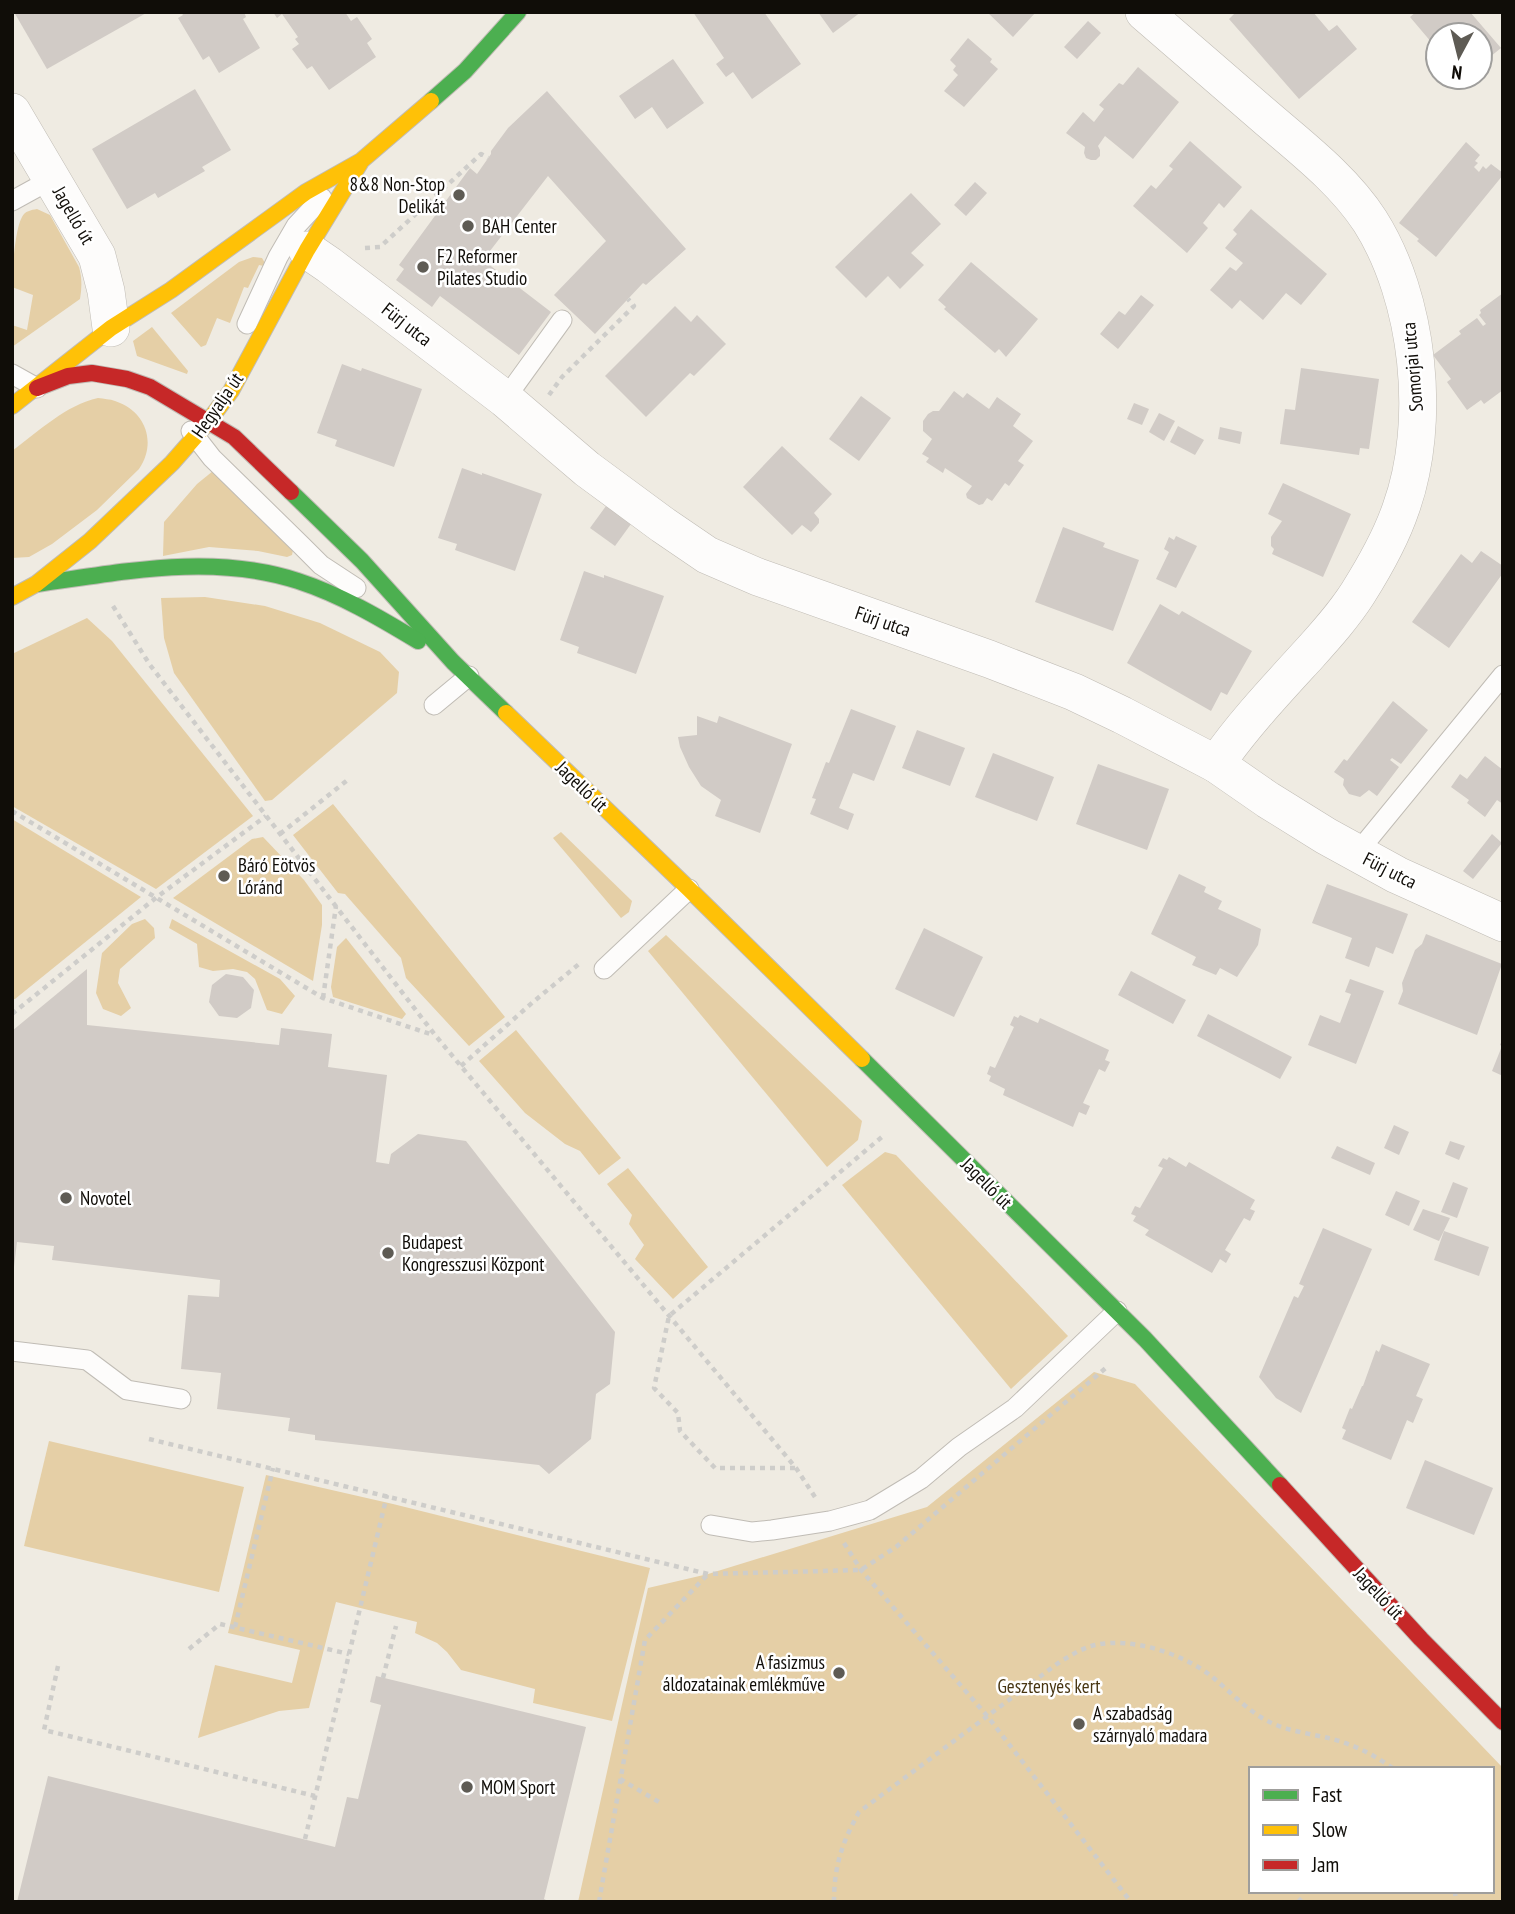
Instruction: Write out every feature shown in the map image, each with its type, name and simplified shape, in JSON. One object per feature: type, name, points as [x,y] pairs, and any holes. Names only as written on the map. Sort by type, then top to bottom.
[{"type":"street","name":"Somorjai utca","points":[[1144,12],[1304,150],[1351,196],[1370,221],[1391,261],[1413,335],[1417,401],[1415,447],[1402,506],[1389,538],[1357,595],[1335,625],[1236,736],[1216,764]]},
{"type":"street","name":"Hegyalja út","points":[[12,406],[111,328],[171,290],[306,192],[361,161],[465,71],[518,16]]},
{"type":"street","name":"Jagelló út","points":[[12,112],[97,256],[106,291],[111,328]]},
{"type":"street","name":"Hegyalja út","points":[[12,597],[36,584],[124,511],[208,422],[232,391],[307,250],[361,161]]},
{"type":"street","name":"Fürj utca","points":[[307,250],[518,410],[587,469],[707,555],[758,578],[1074,692],[1216,764],[1268,800],[1397,875],[1503,923]]},
{"type":"street","name":"Jagelló út","points":[[37,388],[68,376],[92,373],[127,379],[150,387],[234,437],[253,453],[362,561],[453,662],[689,888],[1145,1339],[1421,1639],[1503,1722]]},
{"type":"street","name":"Jagelló út","points":[[36,584],[150,567],[205,567],[279,575],[375,615],[453,662]]},
{"type":"street","points":[[12,578],[36,584]]},
{"type":"lane","name":"Hegyalja út","points":[[150,387],[184,395],[203,395],[220,382],[278,257],[296,226],[361,161]]},
{"type":"lane","points":[[12,201],[52,178]]},
{"type":"lane","points":[[518,410],[562,320]]},
{"type":"lane","points":[[12,374],[37,388]]},
{"type":"lane","name":"Jagelló út","points":[[150,387],[174,410],[212,458],[321,565],[428,634]]},
{"type":"lane","points":[[1357,853],[1503,675]]},
{"type":"lane","points":[[434,705],[469,676]]},
{"type":"lane","points":[[604,970],[689,888]]},
{"type":"lane","points":[[711,1525],[752,1532],[830,1521],[870,1510],[920,1479],[959,1447],[1015,1408],[1116,1311]]},
{"type":"lane","points":[[12,1350],[87,1360],[127,1391],[181,1399]]},
{"type":"path","points":[[353,248],[380,247],[481,154],[488,158]]},
{"type":"path","points":[[426,205],[437,212]]},
{"type":"path","points":[[518,410],[562,377],[634,306],[628,299]]},
{"type":"path","points":[[108,599],[150,666],[435,1035],[796,1468],[861,1570],[988,1717],[1131,1902]]},
{"type":"path","points":[[280,834],[350,778]]},
{"type":"path","points":[[12,811],[323,998],[435,1035]]},
{"type":"path","points":[[12,1014],[157,897],[266,816]]},
{"type":"path","points":[[323,998],[336,906]]},
{"type":"path","points":[[461,1066],[582,962]]},
{"type":"path","points":[[796,1468],[715,1468],[680,1431],[678,1413],[654,1388],[669,1316],[883,1136]]},
{"type":"path","points":[[149,1439],[708,1574],[861,1570],[896,1547],[1108,1366]]},
{"type":"path","points":[[235,1627],[273,1468]]},
{"type":"path","points":[[305,1839],[387,1495]]},
{"type":"path","points":[[599,1902],[645,1640],[708,1574]]},
{"type":"path","points":[[189,1649],[220,1624],[349,1654]]},
{"type":"path","points":[[383,1678],[396,1626]]},
{"type":"path","points":[[834,1902],[837,1862],[859,1812],[1061,1661],[1079,1651],[1109,1643],[1155,1648],[1167,1653],[1208,1673],[1263,1719],[1276,1725],[1334,1739],[1391,1767]]},
{"type":"path","points":[[58,1667],[44,1730],[315,1796]]},
{"type":"path","points":[[620,1780],[659,1802]]},
{"type":"green space","points":[[37,209],[50,215],[79,267],[80,299],[12,347],[12,325],[27,330],[33,295],[12,287],[17,231],[23,215]]},
{"type":"green space","points":[[253,257],[262,258],[264,266],[259,265],[248,288],[244,287],[230,323],[217,318],[206,345],[201,347],[171,313],[239,262]]},
{"type":"green space","points":[[152,327],[188,371],[187,374],[137,356],[133,341]]},
{"type":"green space","points":[[98,398],[113,400],[126,406],[141,420],[147,449],[139,469],[97,510],[52,544],[29,557],[12,558],[12,451],[75,406]]},
{"type":"green space","points":[[213,471],[293,550],[292,555],[287,557],[258,551],[209,547],[163,556],[164,522],[197,484]]},
{"type":"green space","points":[[205,597],[265,606],[320,623],[380,652],[399,672],[397,693],[272,800],[265,801],[174,673],[164,638],[161,598]]},
{"type":"green space","points":[[87,618],[112,641],[253,816],[156,889],[12,806],[12,654]]},
{"type":"green space","points":[[333,804],[505,1017],[469,1046],[406,978],[401,958],[345,894],[338,893],[293,835]]},
{"type":"green space","points":[[12,819],[141,897],[15,999],[12,999]]},
{"type":"green space","points":[[561,832],[632,901],[629,912],[621,918],[553,838]]},
{"type":"green space","points":[[263,837],[304,880],[322,905],[322,925],[313,981],[173,898],[252,839]]},
{"type":"green space","points":[[145,919],[154,928],[155,938],[120,969],[118,983],[131,1008],[121,1016],[103,1009],[96,993],[102,953],[132,924]]},
{"type":"green space","points":[[172,919],[280,979],[295,996],[282,1014],[267,1010],[255,979],[247,972],[233,969],[213,971],[199,967],[197,944],[169,928]]},
{"type":"green space","points":[[666,935],[862,1121],[858,1140],[827,1167],[648,951]]},
{"type":"green space","points":[[346,938],[406,1014],[402,1019],[333,997],[331,987],[337,947]]},
{"type":"green space","points":[[516,1030],[621,1158],[599,1175],[580,1151],[565,1144],[525,1113],[479,1061]]},
{"type":"green space","points":[[885,1152],[896,1155],[1068,1336],[1011,1389],[842,1185]]},
{"type":"green space","points":[[628,1168],[708,1267],[673,1299],[635,1259],[644,1245],[629,1224],[632,1215],[607,1184]]},
{"type":"green space","name":"Gesztenyés kert","points":[[1094,1372],[1135,1384],[1503,1768],[1503,1902],[578,1902],[648,1588],[708,1574],[927,1507]]},
{"type":"green space","points":[[49,1441],[244,1487],[219,1592],[24,1546]]},
{"type":"green space","points":[[266,1475],[650,1568],[612,1721],[533,1703],[535,1689],[461,1670],[437,1643],[415,1633],[417,1622],[336,1602],[309,1708],[279,1711],[198,1738],[215,1665],[292,1683],[300,1650],[228,1633]]},
{"type":"building","points":[[14,12],[148,12],[47,69]]},
{"type":"building","points":[[181,12],[244,12],[246,17],[243,19],[260,48],[219,73],[209,56],[203,60],[178,18],[183,15]]},
{"type":"building","points":[[273,12],[345,12],[351,21],[357,17],[372,39],[367,43],[376,57],[329,90],[312,66],[307,69],[292,49],[299,44],[295,39],[298,37],[282,14],[277,18]]},
{"type":"building","points":[[693,12],[764,12],[801,64],[752,99],[733,72],[726,77],[716,64],[724,58]]},
{"type":"building","points":[[818,12],[861,12],[833,33]]},
{"type":"building","points":[[987,12],[1036,12],[1013,37]]},
{"type":"building","points":[[1236,12],[1313,12],[1329,31],[1337,25],[1357,49],[1299,99],[1229,19]]},
{"type":"building","points":[[1416,12],[1470,12],[1478,21],[1424,21],[1424,34],[1410,17]]},
{"type":"building","points":[[1088,21],[1101,33],[1077,59],[1064,47]]},
{"type":"building","points":[[968,38],[992,59],[990,62],[998,69],[964,107],[944,91],[958,75],[953,70],[956,66],[950,60]]},
{"type":"building","points":[[1494,40],[1501,48],[1494,54]]},
{"type":"building","points":[[673,59],[704,103],[667,129],[652,107],[635,119],[619,96]]},
{"type":"building","points":[[1138,67],[1179,102],[1133,159],[1105,136],[1098,146],[1100,156],[1096,160],[1086,158],[1085,147],[1066,133],[1083,112],[1094,122],[1104,109],[1099,105],[1119,83],[1123,85]]},
{"type":"building","points":[[195,89],[231,150],[202,167],[205,171],[158,198],[155,193],[127,209],[92,149]]},
{"type":"building","name":"BAH Center","points":[[547,91],[686,249],[646,285],[643,283],[595,334],[554,295],[606,241],[548,176],[483,260],[551,312],[519,355],[440,296],[432,307],[396,280],[404,269],[399,265],[470,168],[477,174],[508,128]]},
{"type":"building","points":[[1190,141],[1242,187],[1224,208],[1219,203],[1203,223],[1208,228],[1187,253],[1133,206],[1151,185],[1156,189],[1173,169],[1169,166]]},
{"type":"building","points":[[1466,142],[1480,155],[1474,167],[1479,172],[1483,166],[1486,169],[1491,164],[1503,175],[1436,257],[1399,223]]},
{"type":"building","points":[[975,182],[987,193],[966,216],[954,205]]},
{"type":"building","points":[[911,193],[941,224],[911,253],[924,265],[900,289],[888,276],[866,298],[835,267]]},
{"type":"building","points":[[1251,209],[1327,274],[1301,305],[1286,293],[1263,320],[1240,300],[1232,309],[1210,290],[1230,267],[1236,271],[1243,263],[1225,248],[1237,234],[1233,230]]},
{"type":"building","points":[[971,262],[1038,319],[1006,357],[999,349],[995,353],[944,309],[946,307],[938,300]]},
{"type":"building","points":[[1503,293],[1503,390],[1484,404],[1481,400],[1467,410],[1447,382],[1451,379],[1433,355],[1477,318],[1483,326],[1486,324],[1479,315],[1480,310]]},
{"type":"building","points":[[1141,295],[1154,305],[1118,349],[1100,334],[1119,311],[1125,315]]},
{"type":"building","points":[[675,306],[691,322],[697,315],[726,344],[694,376],[690,373],[646,417],[605,376]]},
{"type":"building","points":[[342,364],[361,371],[362,368],[422,389],[394,467],[335,446],[337,440],[317,433]]},
{"type":"building","points":[[1301,368],[1379,379],[1369,449],[1360,448],[1359,455],[1280,444],[1285,409],[1295,410]]},
{"type":"building","points":[[954,391],[963,398],[967,393],[989,409],[997,397],[1021,414],[1013,426],[1033,441],[1018,461],[1024,465],[1009,486],[1005,483],[992,501],[987,498],[979,505],[967,498],[966,494],[972,486],[945,468],[943,473],[926,462],[929,458],[922,454],[932,439],[923,431],[923,421],[928,414],[939,411]]},
{"type":"building","points":[[861,396],[891,418],[859,461],[829,439]]},
{"type":"building","points":[[1134,403],[1149,409],[1142,425],[1127,419]]},
{"type":"building","points":[[1159,413],[1175,421],[1164,441],[1149,432]]},
{"type":"building","points":[[1178,426],[1204,440],[1195,455],[1170,442]]},
{"type":"building","points":[[1220,427],[1242,432],[1240,444],[1218,439]]},
{"type":"building","points":[[782,446],[832,494],[814,513],[819,523],[811,532],[802,525],[792,535],[743,487]]},
{"type":"building","points":[[462,468],[542,494],[515,571],[455,550],[457,544],[438,538]]},
{"type":"building","points":[[1283,483],[1351,514],[1323,577],[1272,554],[1274,549],[1271,546],[1271,537],[1282,521],[1268,514]]},
{"type":"building","points":[[606,506],[631,524],[615,546],[590,528]]},
{"type":"building","points":[[1063,527],[1105,543],[1103,547],[1139,560],[1113,631],[1035,602]]},
{"type":"building","points":[[1176,536],[1197,546],[1176,588],[1156,579],[1169,552],[1164,549],[1169,537],[1174,540]]},
{"type":"building","points":[[1481,551],[1503,566],[1503,573],[1449,648],[1412,622],[1461,554],[1472,563]]},
{"type":"building","points":[[584,571],[604,578],[604,575],[664,596],[636,674],[577,653],[579,647],[560,640]]},
{"type":"building","points":[[1160,604],[1179,615],[1182,611],[1252,651],[1227,695],[1221,692],[1211,711],[1127,663]]},
{"type":"building","points":[[1393,701],[1428,730],[1401,764],[1392,758],[1390,760],[1399,767],[1377,796],[1369,790],[1360,797],[1349,794],[1343,785],[1344,779],[1334,772],[1344,759],[1347,761]]},
{"type":"building","points":[[851,709],[896,726],[874,781],[853,773],[839,808],[854,814],[848,830],[810,814],[816,799],[812,798],[826,762],[829,763]]},
{"type":"building","points":[[697,716],[717,723],[719,716],[792,744],[760,833],[715,816],[721,800],[701,786],[689,767],[678,737],[697,735]]},
{"type":"building","points":[[917,730],[965,748],[950,786],[902,768]]},
{"type":"building","points":[[993,753],[1054,777],[1037,821],[975,797]]},
{"type":"building","points":[[1485,756],[1503,770],[1503,804],[1497,800],[1485,817],[1467,803],[1469,800],[1451,787],[1460,774],[1467,779]]},
{"type":"building","points":[[1098,764],[1169,789],[1147,850],[1076,824]]},
{"type":"building","points":[[1492,834],[1502,843],[1473,879],[1463,871]]},
{"type":"building","points":[[1179,874],[1206,887],[1204,892],[1222,901],[1218,909],[1261,929],[1258,945],[1237,977],[1220,968],[1216,975],[1192,965],[1196,957],[1151,934]]},
{"type":"building","points":[[1327,884],[1408,914],[1393,954],[1376,947],[1369,967],[1345,958],[1352,938],[1312,923]]},
{"type":"building","points":[[924,928],[983,957],[954,1017],[895,989]]},
{"type":"building","points":[[1426,934],[1502,964],[1477,1035],[1398,1004],[1403,991],[1402,983],[1415,950],[1422,944]]},
{"type":"building","name":"Budapest Kongresszusi Központ","points":[[87,969],[87,1025],[279,1045],[281,1028],[332,1034],[328,1067],[387,1075],[376,1162],[389,1164],[391,1154],[418,1134],[466,1141],[615,1332],[610,1384],[596,1394],[591,1439],[549,1474],[539,1465],[315,1440],[315,1435],[288,1431],[290,1418],[217,1409],[221,1373],[181,1369],[188,1295],[219,1297],[220,1280],[52,1260],[54,1246],[17,1242],[12,1267],[12,1031]]},
{"type":"building","points":[[1131,971],[1186,1000],[1173,1024],[1118,995]]},
{"type":"building","points":[[226,974],[243,977],[254,990],[251,1008],[237,1018],[219,1016],[209,1002],[212,985]]},
{"type":"building","points":[[1350,979],[1384,991],[1356,1064],[1308,1045],[1320,1015],[1340,1023],[1351,994],[1345,992]]},
{"type":"building","points":[[1208,1014],[1292,1057],[1280,1079],[1197,1036]]},
{"type":"building","points":[[1020,1015],[1038,1023],[1040,1018],[1109,1050],[1105,1060],[1110,1062],[1105,1072],[1099,1069],[1083,1103],[1090,1106],[1086,1115],[1079,1112],[1073,1127],[1003,1095],[1005,1089],[989,1081],[991,1076],[987,1074],[990,1066],[995,1068],[1014,1027],[1010,1025],[1014,1016],[1018,1018]]},
{"type":"building","points":[[1503,1038],[1503,1076],[1492,1071]]},
{"type":"building","points":[[1394,1125],[1409,1132],[1399,1155],[1384,1148]]},
{"type":"building","points":[[1450,1141],[1465,1146],[1459,1160],[1445,1154]]},
{"type":"building","points":[[1337,1146],[1375,1163],[1370,1175],[1331,1158]]},
{"type":"building","points":[[1169,1157],[1186,1167],[1189,1162],[1255,1200],[1250,1209],[1255,1211],[1250,1221],[1244,1218],[1225,1250],[1231,1254],[1226,1263],[1220,1259],[1212,1273],[1145,1235],[1149,1230],[1133,1221],[1136,1216],[1131,1214],[1135,1206],[1140,1208],[1163,1168],[1158,1166],[1163,1158],[1167,1160]]},
{"type":"building","points":[[1453,1182],[1468,1188],[1457,1218],[1441,1212]]},
{"type":"building","points":[[1396,1191],[1420,1201],[1409,1226],[1385,1215]]},
{"type":"building","points":[[1423,1209],[1450,1218],[1439,1241],[1413,1230]]},
{"type":"building","points":[[1323,1228],[1372,1249],[1301,1413],[1276,1398],[1259,1377],[1294,1296],[1298,1298],[1304,1286],[1299,1284]]},
{"type":"building","points":[[1444,1231],[1489,1247],[1479,1276],[1434,1260]]},
{"type":"building","points":[[1382,1344],[1430,1364],[1416,1396],[1423,1399],[1413,1423],[1407,1420],[1391,1460],[1342,1439],[1346,1430],[1342,1428],[1350,1408],[1352,1409],[1363,1386],[1376,1350],[1379,1352]]},
{"type":"building","points":[[1425,1460],[1493,1488],[1474,1535],[1406,1508]]},
{"type":"building","name":"MOM Sport","points":[[376,1676],[586,1727],[544,1899],[550,1902],[17,1902],[48,1776],[335,1847],[347,1797],[358,1799],[381,1705],[370,1702]]},
{"type":"traffic: fast","points":[[431,101],[465,71],[518,12]]},
{"type":"traffic: fast","points":[[291,492],[362,561],[453,662],[506,713]]},
{"type":"traffic: fast","points":[[37,584],[135,570],[201,566],[233,568],[298,581],[330,593],[418,641]]},
{"type":"traffic: fast","points":[[862,1059],[1145,1339],[1280,1485]]},
{"type":"traffic: slow","points":[[12,406],[111,328],[171,290],[306,192],[361,161],[431,101]]},
{"type":"traffic: slow","points":[[12,597],[36,584],[90,541],[172,463],[208,422],[231,391],[307,250],[360,163]]},
{"type":"traffic: slow","points":[[506,713],[862,1059]]},
{"type":"traffic: jam","points":[[37,388],[68,376],[92,373],[127,379],[150,387],[234,437],[291,492]]},
{"type":"traffic: jam","points":[[1280,1485],[1421,1639],[1503,1722]]},
{"type":"place","name":"8&8 Non-Stop Delikát","points":[[459,195]]},
{"type":"place","name":"BAH Center","points":[[468,226]]},
{"type":"place","name":"F2 Reformer Pilates Studio","points":[[423,267]]},
{"type":"place","name":"Báró Eötvös Lóránd","points":[[224,876]]},
{"type":"place","name":"Novotel","points":[[66,1198]]},
{"type":"place","name":"Budapest Kongresszusi Központ","points":[[388,1253]]},
{"type":"place","name":"A fasizmus áldozatainak emlékműve","points":[[839,1673]]},
{"type":"place","name":"A szabadság szárnyaló madara","points":[[1079,1724]]},
{"type":"place","name":"MOM Sport","points":[[467,1787]]}]
